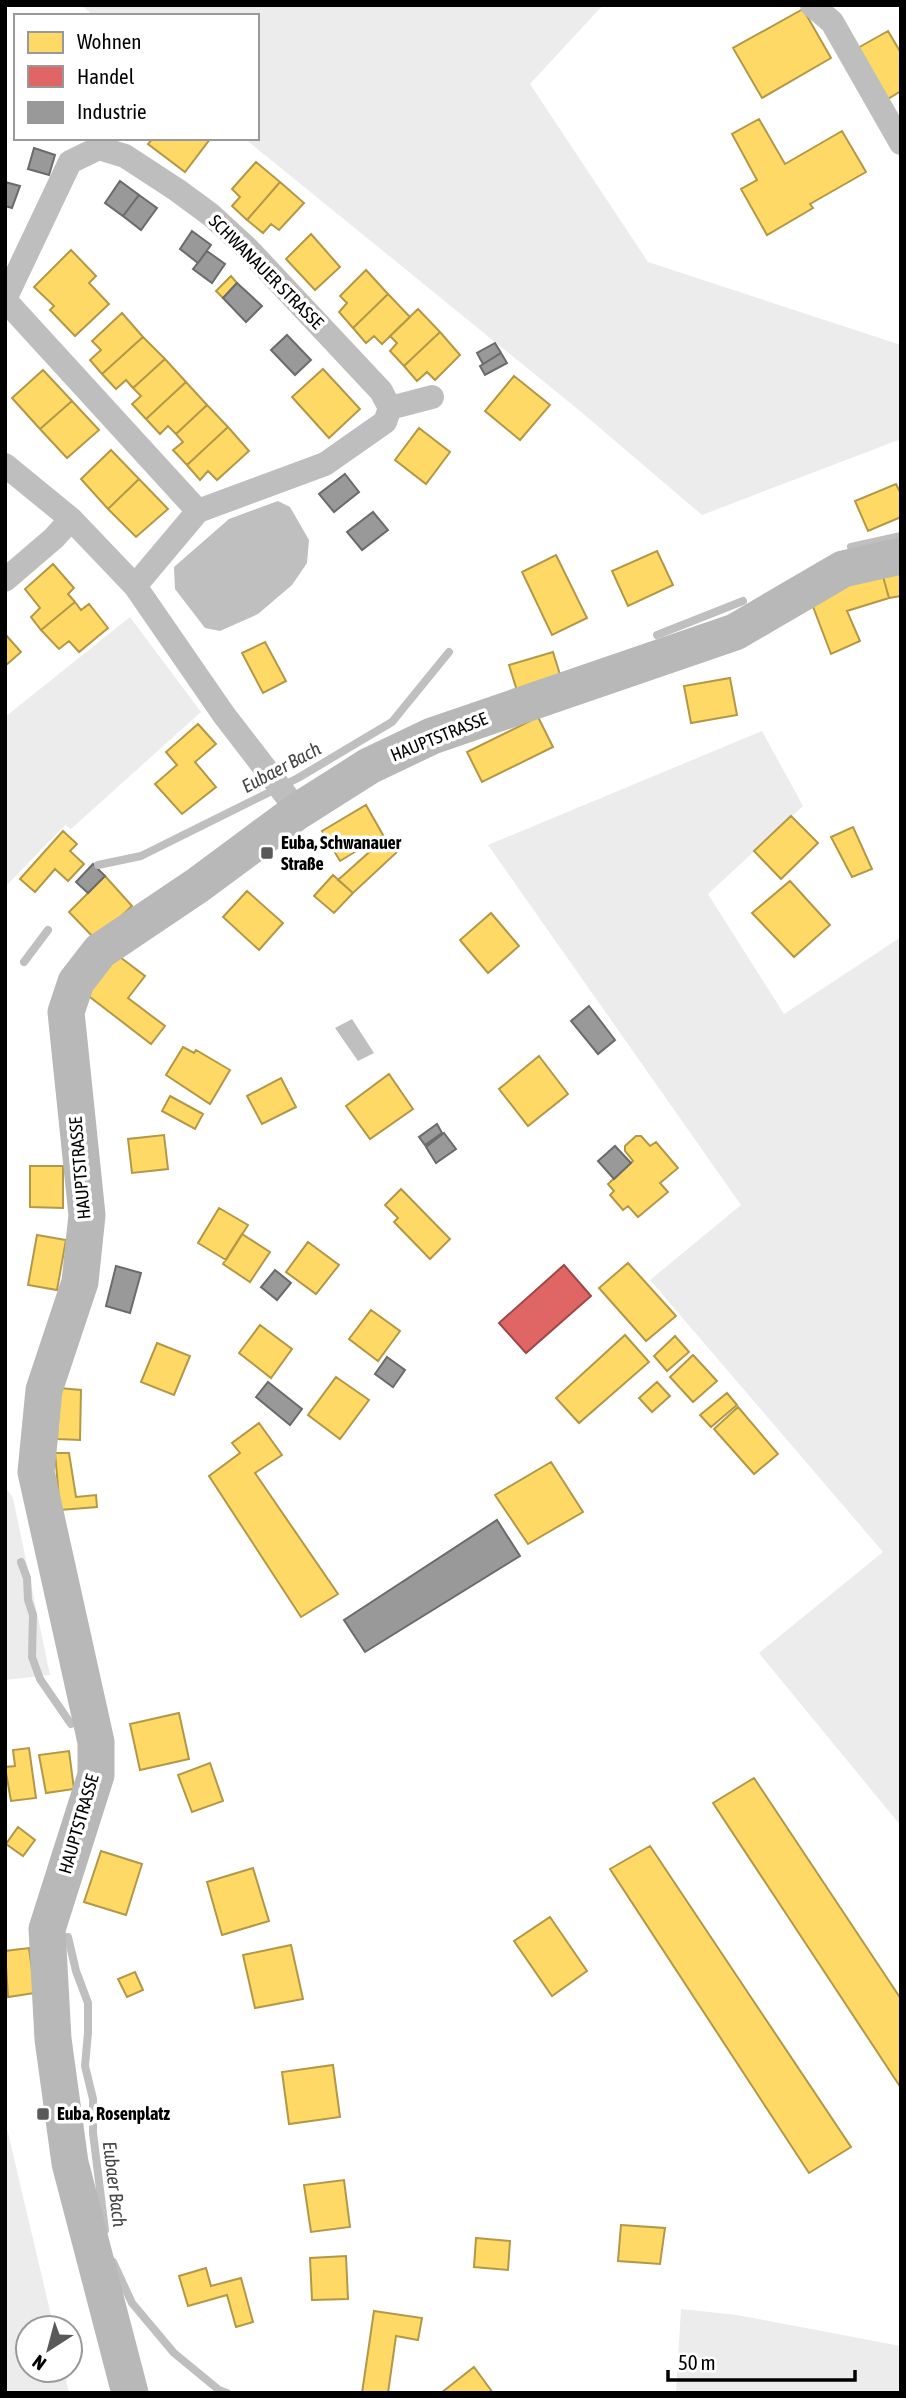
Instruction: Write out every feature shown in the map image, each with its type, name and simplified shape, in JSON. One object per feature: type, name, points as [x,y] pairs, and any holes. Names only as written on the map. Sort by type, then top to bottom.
[{"type":"street","points":[[812,5],[832,22],[901,143]]},
{"type":"street","name":"SCHWANAUER STRASSE","points":[[198,511],[5,300],[70,162],[99,148],[125,156],[211,215],[247,248],[381,391],[390,408]]},
{"type":"street","points":[[135,586],[198,511],[325,464],[385,422],[390,408],[432,397]]},
{"type":"street","points":[[5,465],[71,519],[135,586],[224,715],[294,806]]},
{"type":"street","points":[[5,580],[54,538],[71,519]]},
{"type":"street","name":"HAUPTSTRASSE","points":[[130,2393],[69,2163],[53,2039],[47,1929],[96,1775],[96,1742],[36,1472],[44,1390],[80,1282],[86,1214],[66,1012],[76,982],[100,951],[198,885],[294,806],[369,766],[432,736],[735,632],[843,569],[901,556]]},
{"type":"shaded area","points":[[81,5],[603,5],[530,84],[648,262],[901,345],[901,439],[702,515],[580,411],[246,140],[259,140],[259,14],[92,14]]},
{"type":"shaded area","points":[[278,501],[290,507],[309,540],[307,563],[292,585],[258,614],[220,631],[205,628],[175,589],[174,567],[229,519]]},
{"type":"shaded area","points":[[130,617],[201,712],[71,829],[65,825],[5,887],[5,717]]},
{"type":"shaded area","points":[[762,731],[803,806],[708,894],[784,1014],[901,937],[901,1826],[759,1653],[883,1552],[650,1280],[741,1205],[488,845]]},
{"type":"shaded area","points":[[352,1019],[374,1053],[358,1061],[335,1028]]},
{"type":"shaded area","points":[[5,1486],[13,1498],[50,1675],[5,1680]]},
{"type":"shaded area","points":[[5,2120],[51,2314],[14,2314],[14,2384],[67,2384],[69,2393],[5,2393]]},
{"type":"shaded area","points":[[681,2309],[737,2315],[901,2346],[901,2393],[676,2393]]},
{"type":"building: Wohnen","points":[[803,9],[831,58],[762,98],[733,48]]},
{"type":"building: Wohnen","points":[[888,31],[901,53],[901,91],[886,100],[856,49]]},
{"type":"building: Wohnen","points":[[759,119],[785,164],[842,131],[866,172],[810,204],[813,208],[767,235],[741,189],[757,180],[732,134]]},
{"type":"building: Wohnen","points":[[151,140],[209,140],[185,172],[148,144]]},
{"type":"building: Wohnen","points":[[256,162],[280,182],[247,220],[232,206],[240,197],[232,189]]},
{"type":"building: Wohnen","points":[[280,182],[304,203],[279,230],[271,224],[263,233],[247,220]]},
{"type":"building: Wohnen","points":[[311,234],[340,267],[315,290],[286,259]]},
{"type":"building: Wohnen","points":[[71,250],[96,276],[89,283],[109,304],[75,336],[50,310],[54,306],[34,287]]},
{"type":"building: Wohnen","points":[[366,270],[388,294],[353,328],[339,312],[347,303],[340,296]]},
{"type":"building: Wohnen","points":[[231,276],[237,283],[223,298],[216,291]]},
{"type":"building: Wohnen","points":[[388,294],[410,317],[382,344],[374,336],[366,343],[353,328]]},
{"type":"building: Wohnen","points":[[418,309],[440,332],[404,366],[390,351],[397,343],[390,336]]},
{"type":"building: Wohnen","points":[[122,313],[143,337],[102,374],[90,360],[101,350],[92,341]]},
{"type":"building: Wohnen","points":[[440,332],[460,355],[435,380],[427,372],[417,381],[404,366]]},
{"type":"building: Wohnen","points":[[143,337],[165,359],[133,388],[126,380],[116,389],[102,374]]},
{"type":"building: Wohnen","points":[[165,359],[186,382],[146,419],[132,404],[141,396],[133,388]]},
{"type":"building: Wohnen","points":[[323,369],[360,409],[329,438],[292,397]]},
{"type":"building: Wohnen","points":[[43,370],[72,401],[40,429],[12,398]]},
{"type":"building: Wohnen","points":[[514,376],[550,405],[520,440],[485,411]]},
{"type":"building: Wohnen","points":[[186,382],[207,405],[176,434],[168,426],[160,434],[146,419]]},
{"type":"building: Wohnen","points":[[72,401],[99,430],[67,458],[40,429]]},
{"type":"building: Wohnen","points":[[207,405],[228,427],[187,465],[173,450],[183,442],[176,434]]},
{"type":"building: Wohnen","points":[[228,427],[249,451],[217,480],[208,471],[200,480],[187,465]]},
{"type":"building: Wohnen","points":[[419,428],[450,452],[426,484],[395,460]]},
{"type":"building: Wohnen","points":[[111,450],[139,479],[108,509],[81,479]]},
{"type":"building: Wohnen","points":[[139,479],[168,509],[136,537],[108,509]]},
{"type":"building: Wohnen","points":[[896,484],[901,494],[901,517],[868,531],[855,501]]},
{"type":"building: Wohnen","points":[[657,551],[673,585],[628,606],[612,571]]},
{"type":"building: Wohnen","points":[[556,555],[587,618],[552,635],[522,572]]},
{"type":"building: Wohnen","points":[[53,564],[74,588],[68,594],[75,602],[41,630],[31,617],[40,608],[25,589]]},
{"type":"building: Wohnen","points":[[901,569],[901,596],[889,598],[882,573]]},
{"type":"building: Wohnen","points":[[882,573],[889,598],[847,611],[860,641],[831,654],[812,604],[830,587]]},
{"type":"building: Wohnen","points":[[75,602],[81,610],[89,604],[108,628],[79,652],[69,641],[59,649],[41,630]]},
{"type":"building: Wohnen","points":[[5,634],[21,652],[5,666]]},
{"type":"building: Wohnen","points":[[265,642],[286,681],[263,693],[242,653]]},
{"type":"building: Wohnen","points":[[553,652],[562,681],[518,694],[509,665]]},
{"type":"building: Wohnen","points":[[730,678],[737,715],[691,723],[684,686]]},
{"type":"building: Wohnen","points":[[538,717],[553,747],[482,782],[467,752]]},
{"type":"building: Wohnen","points":[[198,724],[216,744],[195,762],[216,787],[182,814],[155,784],[177,765],[166,752]]},
{"type":"building: Wohnen","points":[[366,805],[383,835],[340,861],[322,831]]},
{"type":"building: Wohnen","points":[[791,816],[818,843],[781,879],[754,851]]},
{"type":"building: Wohnen","points":[[853,827],[872,869],[852,877],[831,837]]},
{"type":"building: Wohnen","points":[[63,831],[77,844],[70,851],[84,864],[68,881],[55,869],[35,892],[20,879]]},
{"type":"building: Wohnen","points":[[385,838],[397,852],[353,893],[338,880]]},
{"type":"building: Wohnen","points":[[333,875],[353,893],[334,913],[314,896]]},
{"type":"building: Wohnen","points":[[105,876],[132,906],[96,940],[69,912]]},
{"type":"building: Wohnen","points":[[790,881],[830,925],[794,957],[752,913]]},
{"type":"building: Wohnen","points":[[247,891],[283,923],[259,950],[223,917]]},
{"type":"building: Wohnen","points":[[491,913],[519,946],[488,973],[460,940]]},
{"type":"building: Wohnen","points":[[116,954],[145,976],[128,998],[165,1026],[151,1044],[86,994]]},
{"type":"building: Wohnen","points":[[183,1047],[194,1053],[196,1050],[230,1070],[210,1104],[166,1075]]},
{"type":"building: Wohnen","points":[[539,1056],[568,1094],[528,1126],[499,1089]]},
{"type":"building: Wohnen","points":[[389,1074],[413,1109],[370,1139],[346,1106]]},
{"type":"building: Wohnen","points":[[281,1078],[296,1107],[262,1124],[247,1096]]},
{"type":"building: Wohnen","points":[[170,1096],[203,1114],[195,1129],[162,1111]]},
{"type":"building: Wohnen","points":[[164,1135],[168,1169],[132,1173],[128,1139]]},
{"type":"building: Wohnen","points":[[636,1136],[641,1136],[650,1146],[656,1142],[678,1168],[660,1183],[668,1192],[638,1217],[628,1206],[623,1210],[610,1195],[614,1191],[608,1184],[633,1161],[625,1151],[625,1146]]},
{"type":"building: Wohnen","points":[[30,1166],[63,1166],[63,1208],[30,1207]]},
{"type":"building: Wohnen","points":[[401,1189],[450,1239],[430,1259],[394,1222],[398,1218],[385,1205]]},
{"type":"building: Wohnen","points":[[219,1208],[248,1225],[226,1260],[198,1243]]},
{"type":"building: Wohnen","points":[[242,1234],[270,1252],[250,1282],[223,1264]]},
{"type":"building: Wohnen","points":[[37,1235],[66,1240],[57,1290],[28,1285]]},
{"type":"building: Wohnen","points":[[308,1242],[339,1265],[316,1294],[286,1272]]},
{"type":"building: Wohnen","points":[[628,1263],[676,1316],[646,1341],[599,1288]]},
{"type":"building: Wohnen","points":[[371,1310],[400,1331],[378,1361],[349,1339]]},
{"type":"building: Wohnen","points":[[260,1325],[292,1349],[271,1378],[239,1353]]},
{"type":"building: Wohnen","points":[[625,1335],[649,1362],[579,1423],[556,1398]]},
{"type":"building: Wohnen","points":[[675,1336],[689,1352],[667,1371],[654,1356]]},
{"type":"building: Wohnen","points":[[157,1343],[190,1356],[174,1395],[141,1382]]},
{"type":"building: Wohnen","points":[[693,1355],[717,1381],[693,1402],[670,1377]]},
{"type":"building: Wohnen","points":[[336,1377],[369,1400],[340,1439],[308,1415]]},
{"type":"building: Wohnen","points":[[657,1382],[670,1396],[652,1412],[639,1398]]},
{"type":"building: Wohnen","points":[[59,1388],[81,1390],[80,1440],[57,1439]]},
{"type":"building: Wohnen","points":[[727,1393],[737,1405],[711,1427],[700,1415]]},
{"type":"building: Wohnen","points":[[738,1407],[778,1454],[754,1474],[714,1429]]},
{"type":"building: Wohnen","points":[[259,1423],[282,1455],[255,1473],[338,1594],[301,1617],[209,1476],[240,1453],[232,1443]]},
{"type":"building: Wohnen","points":[[55,1453],[69,1453],[76,1497],[96,1495],[97,1507],[60,1510]]},
{"type":"building: Wohnen","points":[[551,1462],[583,1512],[528,1544],[495,1495]]},
{"type":"building: Wohnen","points":[[179,1713],[189,1759],[140,1770],[130,1724]]},
{"type":"building: Wohnen","points":[[29,1748],[36,1798],[11,1801],[5,1767],[15,1766],[13,1750]]},
{"type":"building: Wohnen","points":[[69,1751],[74,1789],[46,1793],[39,1755]]},
{"type":"building: Wohnen","points":[[210,1763],[223,1801],[192,1812],[178,1775]]},
{"type":"building: Wohnen","points":[[754,1778],[901,1999],[901,2088],[713,1803]]},
{"type":"building: Wohnen","points":[[18,1827],[35,1840],[23,1856],[6,1844]]},
{"type":"building: Wohnen","points":[[650,1846],[851,2147],[809,2173],[610,1869]]},
{"type":"building: Wohnen","points":[[101,1851],[142,1864],[126,1915],[84,1902]]},
{"type":"building: Wohnen","points":[[253,1868],[269,1921],[222,1935],[207,1882]]},
{"type":"building: Wohnen","points":[[550,1917],[587,1971],[552,1996],[514,1941]]},
{"type":"building: Wohnen","points":[[291,1945],[303,1999],[255,2008],[243,1955]]},
{"type":"building: Wohnen","points":[[29,1948],[35,1993],[8,1997],[5,1951]]},
{"type":"building: Wohnen","points":[[135,1972],[143,1990],[127,1997],[118,1979]]},
{"type":"building: Wohnen","points":[[333,2065],[340,2117],[289,2124],[282,2072]]},
{"type":"building: Wohnen","points":[[344,2180],[350,2227],[311,2232],[304,2185]]},
{"type":"building: Wohnen","points":[[621,2225],[665,2228],[660,2264],[618,2261]]},
{"type":"building: Wohnen","points":[[476,2238],[510,2241],[508,2270],[474,2267]]},
{"type":"building: Wohnen","points":[[346,2256],[348,2299],[312,2300],[310,2258]]},
{"type":"building: Wohnen","points":[[206,2268],[211,2286],[241,2278],[253,2322],[236,2327],[227,2295],[188,2306],[179,2276]]},
{"type":"building: Wohnen","points":[[374,2311],[422,2318],[418,2340],[396,2336],[388,2393],[362,2393]]},
{"type":"building: Wohnen","points":[[474,2367],[493,2393],[441,2393]]},
{"type":"building: Handel","points":[[564,1265],[591,1296],[526,1353],[499,1323]]},
{"type":"building: Industrie","points":[[34,148],[55,155],[49,175],[28,169]]},
{"type":"building: Industrie","points":[[120,181],[139,195],[123,216],[105,203]]},
{"type":"building: Industrie","points":[[5,182],[20,186],[12,208],[5,206]]},
{"type":"building: Industrie","points":[[139,195],[157,208],[141,230],[123,216]]},
{"type":"building: Industrie","points":[[192,231],[211,245],[198,263],[180,249]]},
{"type":"building: Industrie","points":[[207,251],[225,264],[212,283],[193,269]]},
{"type":"building: Industrie","points":[[237,283],[262,306],[246,322],[223,298]]},
{"type":"building: Industrie","points":[[287,335],[311,360],[295,375],[271,350]]},
{"type":"building: Industrie","points":[[495,343],[501,353],[483,364],[477,353]]},
{"type":"building: Industrie","points":[[501,353],[507,363],[485,375],[480,366]]},
{"type":"building: Industrie","points":[[345,474],[359,492],[334,512],[319,494]]},
{"type":"building: Industrie","points":[[373,512],[388,530],[362,550],[347,532]]},
{"type":"building: Industrie","points":[[93,864],[105,876],[88,893],[76,882]]},
{"type":"building: Industrie","points":[[589,1006],[615,1040],[598,1054],[571,1021]]},
{"type":"building: Industrie","points":[[437,1124],[442,1133],[425,1145],[419,1137]]},
{"type":"building: Industrie","points":[[444,1133],[456,1149],[436,1163],[426,1147]]},
{"type":"building: Industrie","points":[[615,1146],[631,1163],[614,1179],[598,1161]]},
{"type":"building: Industrie","points":[[116,1266],[141,1273],[130,1313],[106,1306]]},
{"type":"building: Industrie","points":[[275,1270],[291,1283],[277,1300],[261,1287]]},
{"type":"building: Industrie","points":[[387,1357],[405,1370],[393,1387],[375,1374]]},
{"type":"building: Industrie","points":[[268,1382],[302,1409],[290,1425],[256,1397]]},
{"type":"building: Industrie","points":[[497,1520],[520,1556],[365,1652],[344,1620]]},
{"type":"waterway","name":"Eubaer Bach","points":[[851,547],[901,536]]},
{"type":"waterway","points":[[657,635],[743,601]]},
{"type":"waterway","name":"Eubaer Bach","points":[[98,865],[141,856],[298,778],[392,722],[449,652]]},
{"type":"waterway","points":[[24,962],[48,930]]},
{"type":"waterway","points":[[21,1562],[27,1578],[28,1600],[33,1615],[32,1657],[40,1679],[71,1724]]},
{"type":"waterway","name":"Eubaer Bach","points":[[68,1937],[76,1971],[88,2003],[85,2066],[93,2099],[93,2133],[105,2230]]},
{"type":"waterway","name":"Eubaer Bach","points":[[113,2262],[132,2303],[174,2353],[219,2390],[227,2393]]},
{"type":"place","name":"Euba, Schwanauer Straße","points":[[267,853]]},
{"type":"place","name":"Euba, Rosenplatz","points":[[43,2114]]}]
